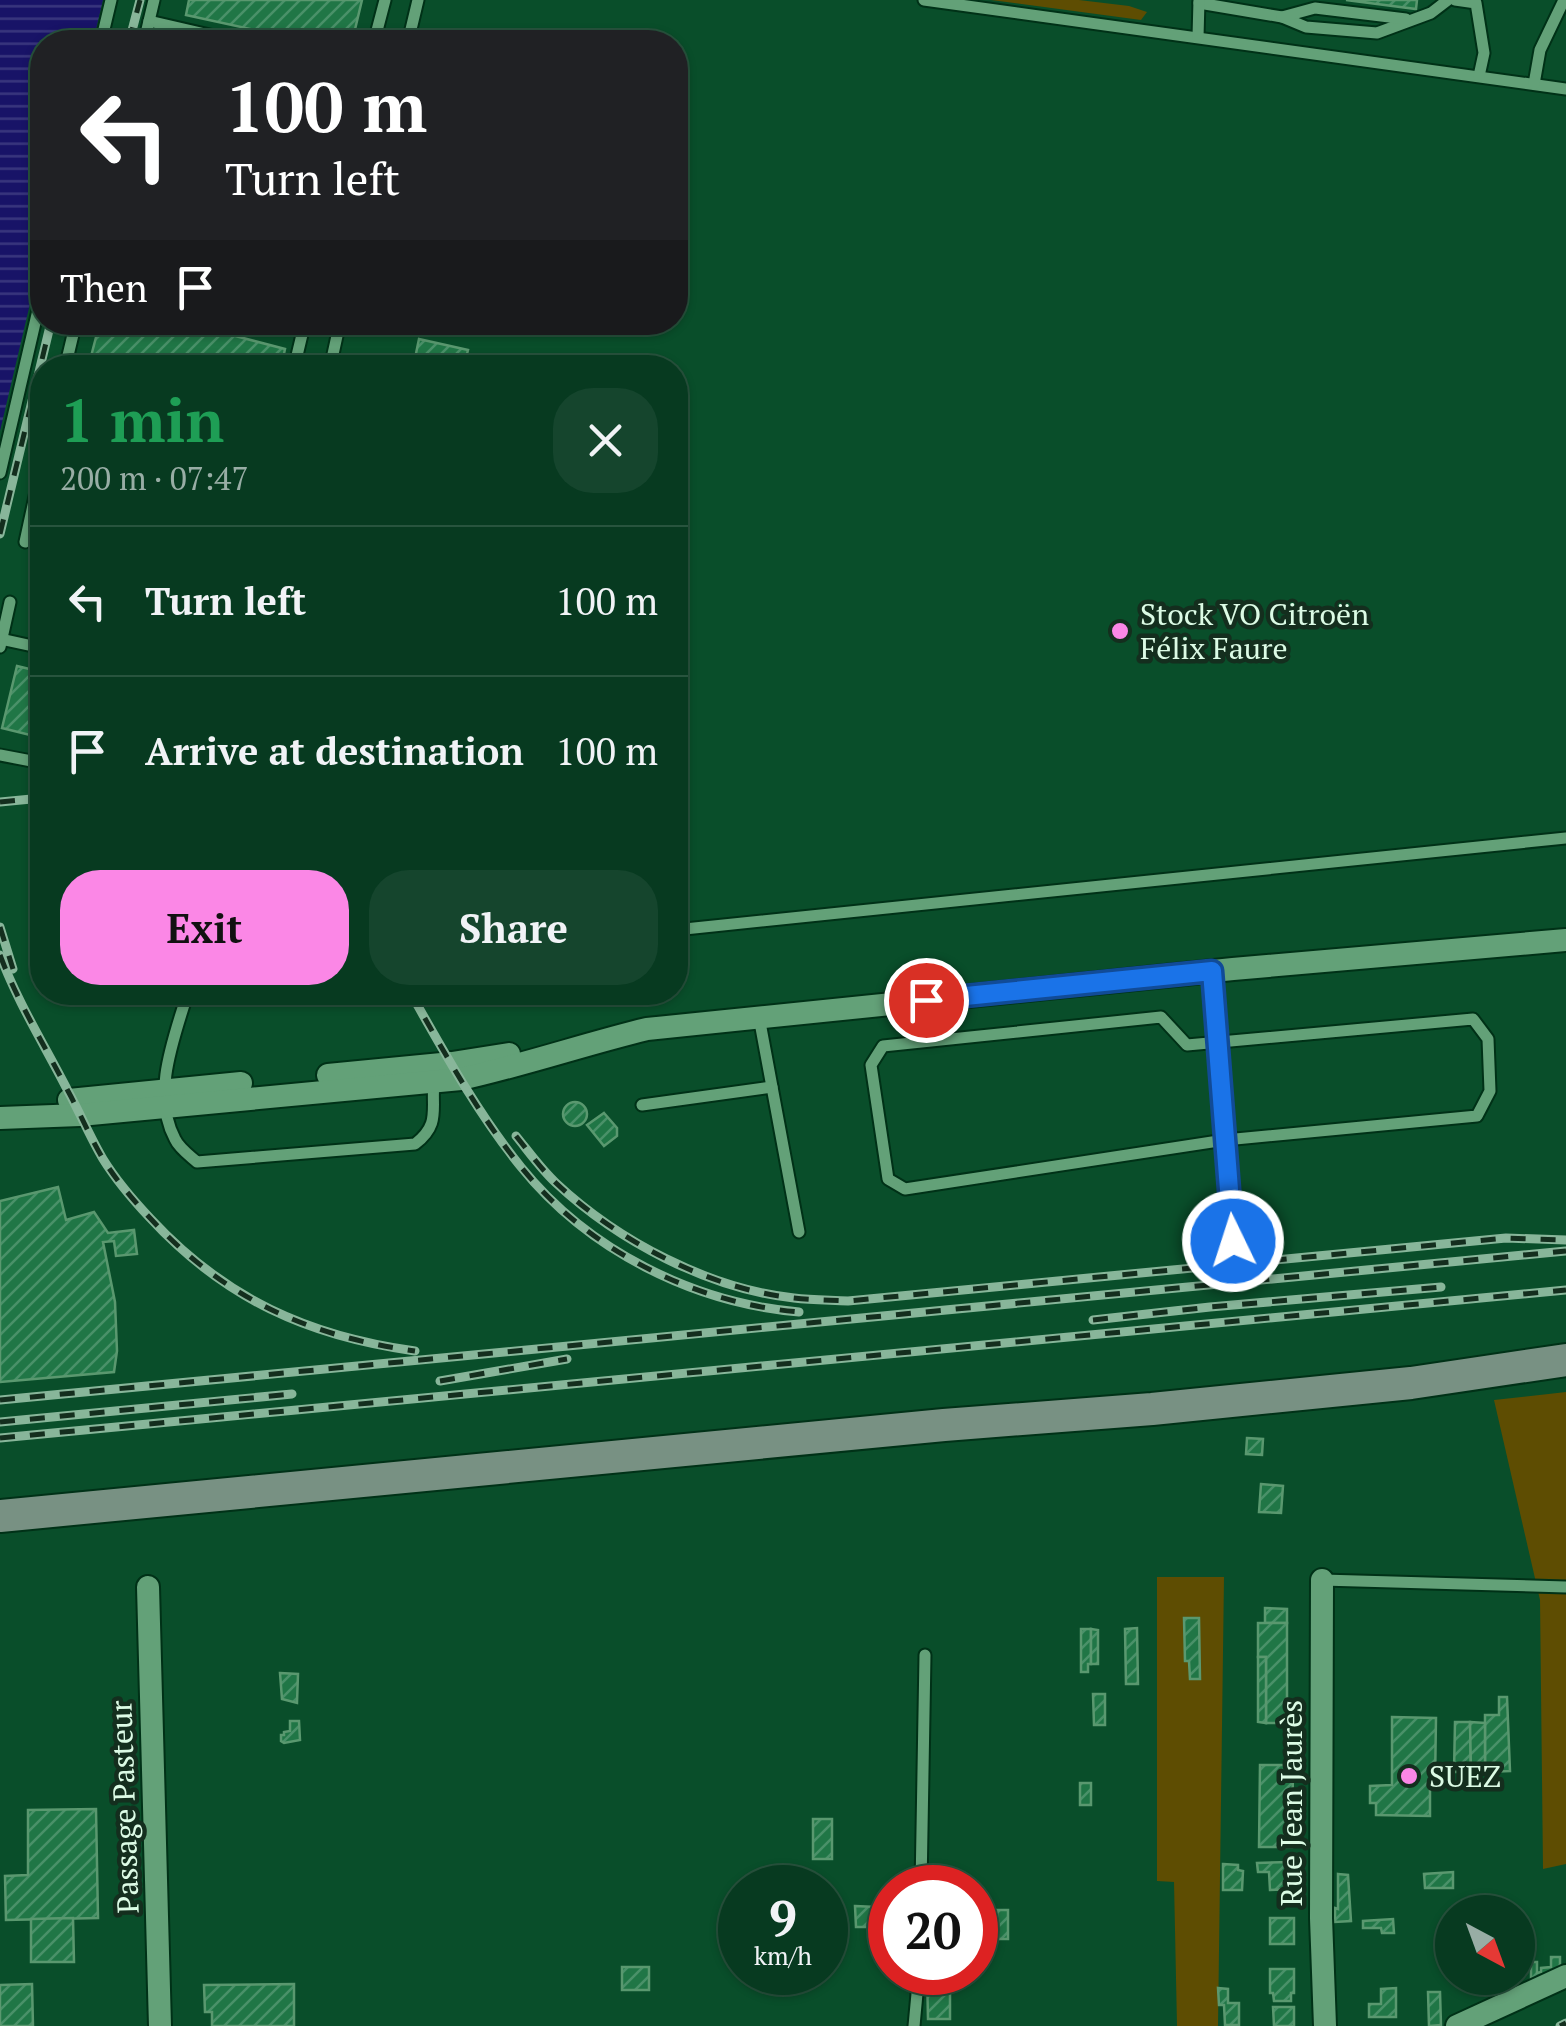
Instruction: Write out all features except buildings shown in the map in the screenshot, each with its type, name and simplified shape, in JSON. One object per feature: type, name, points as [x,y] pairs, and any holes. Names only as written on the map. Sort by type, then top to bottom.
[{"type":"main road","points":[[0,1516],[1410,1384],[1566,1360]]},
{"type":"main road","points":[[1410,1384],[1566,1378]]},
{"type":"street","points":[[0,1105],[461,1079],[647,1029],[1212,971],[1566,940]]},
{"type":"street","points":[[0,1118],[80,1114],[165,1098],[596,1041]]},
{"type":"street","name":"Rue Jean Jaurès","points":[[1322,1580],[1321,1918],[1325,2026]]},
{"type":"street","name":"Passage Pasteur","points":[[148,1587],[160,2026]]},
{"type":"street","points":[[1456,2026],[1566,1976]]},
{"type":"lane","points":[[104,30],[111,0]]},
{"type":"lane","points":[[147,30],[154,0]]},
{"type":"lane","points":[[377,30],[384,0]]},
{"type":"lane","points":[[411,30],[418,0]]},
{"type":"lane","points":[[924,0],[1566,89]]},
{"type":"lane","points":[[1198,37],[1198,1],[1282,17],[1306,27],[1377,33],[1431,13],[1452,0],[1476,3],[1484,53],[1479,76]]},
{"type":"lane","points":[[1534,84],[1540,50],[1564,0]]},
{"type":"lane","points":[[1282,17],[1315,8],[1411,20]]},
{"type":"lane","points":[[149,22],[185,30]]},
{"type":"lane","points":[[0,474],[32,335]]},
{"type":"lane","points":[[25,542],[30,519]]},
{"type":"lane","points":[[0,647],[10,602]]},
{"type":"lane","points":[[1,639],[30,645]]},
{"type":"lane","points":[[0,755],[30,761]]},
{"type":"lane","points":[[688,929],[1566,838]]},
{"type":"lane","points":[[1212,971],[1233,1241]]},
{"type":"lane","points":[[185,1005],[168,1067],[165,1098],[175,1140],[197,1162],[416,1144],[435,1121],[434,1081]]},
{"type":"lane","points":[[759,1018],[800,1232]]},
{"type":"lane","points":[[1161,1018],[1187,1044],[1218,1043],[1473,1019],[1488,1039],[1490,1091],[1477,1116],[1225,1140],[906,1188],[888,1179],[871,1064],[883,1046],[1161,1018]]},
{"type":"lane","points":[[642,1105],[772,1087]]},
{"type":"lane","points":[[1322,1580],[1566,1587]]},
{"type":"lane","points":[[921,1865],[925,1654]]},
{"type":"lane","points":[[914,2026],[917,1995]]},
{"type":"shaded area","points":[[0,0],[103,0],[96,30],[30,30],[30,304],[0,431]]},
{"type":"shaded area","points":[[991,0],[1079,0],[1147,12],[1141,20]]},
{"type":"shaded area","points":[[1566,1392],[1566,1864],[1543,1869],[1540,1600],[1494,1400]]},
{"type":"shaded area","points":[[1157,1577],[1224,1577],[1218,2026],[1177,2026],[1174,1882],[1157,1881]]},
{"type":"railway","points":[[132,30],[140,0]]},
{"type":"railway","points":[[43,355],[48,335]]},
{"type":"railway","points":[[0,534],[30,409]]},
{"type":"railway","points":[[0,802],[30,799]]},
{"type":"railway","points":[[0,927],[13,969]]},
{"type":"railway","points":[[0,955],[103,1159],[131,1197],[179,1246],[208,1271],[270,1309],[339,1335],[415,1351]]},
{"type":"railway","points":[[418,1005],[505,1147],[548,1197],[578,1223],[610,1247],[682,1284],[759,1307],[799,1312]]},
{"type":"railway","points":[[516,1136],[556,1183],[636,1243],[698,1273],[762,1293],[794,1298],[848,1301],[1506,1238],[1566,1240]]},
{"type":"railway","points":[[0,1400],[1566,1251]]},
{"type":"railway","points":[[1093,1320],[1441,1287]]},
{"type":"railway","points":[[0,1438],[1566,1290]]},
{"type":"railway","points":[[440,1381],[567,1359]]},
{"type":"railway","points":[[0,1422],[292,1394]]},
{"type":"railway","points":[[1560,2026],[1566,2023]]},
{"type":"place","name":"Stock VO Citroën Félix Faure","points":[[1120,631]]},
{"type":"place","name":"SUEZ","points":[[1409,1776]]},
{"type":"route","points":[[926,1000],[1212,971],[1233,1241]]}]
